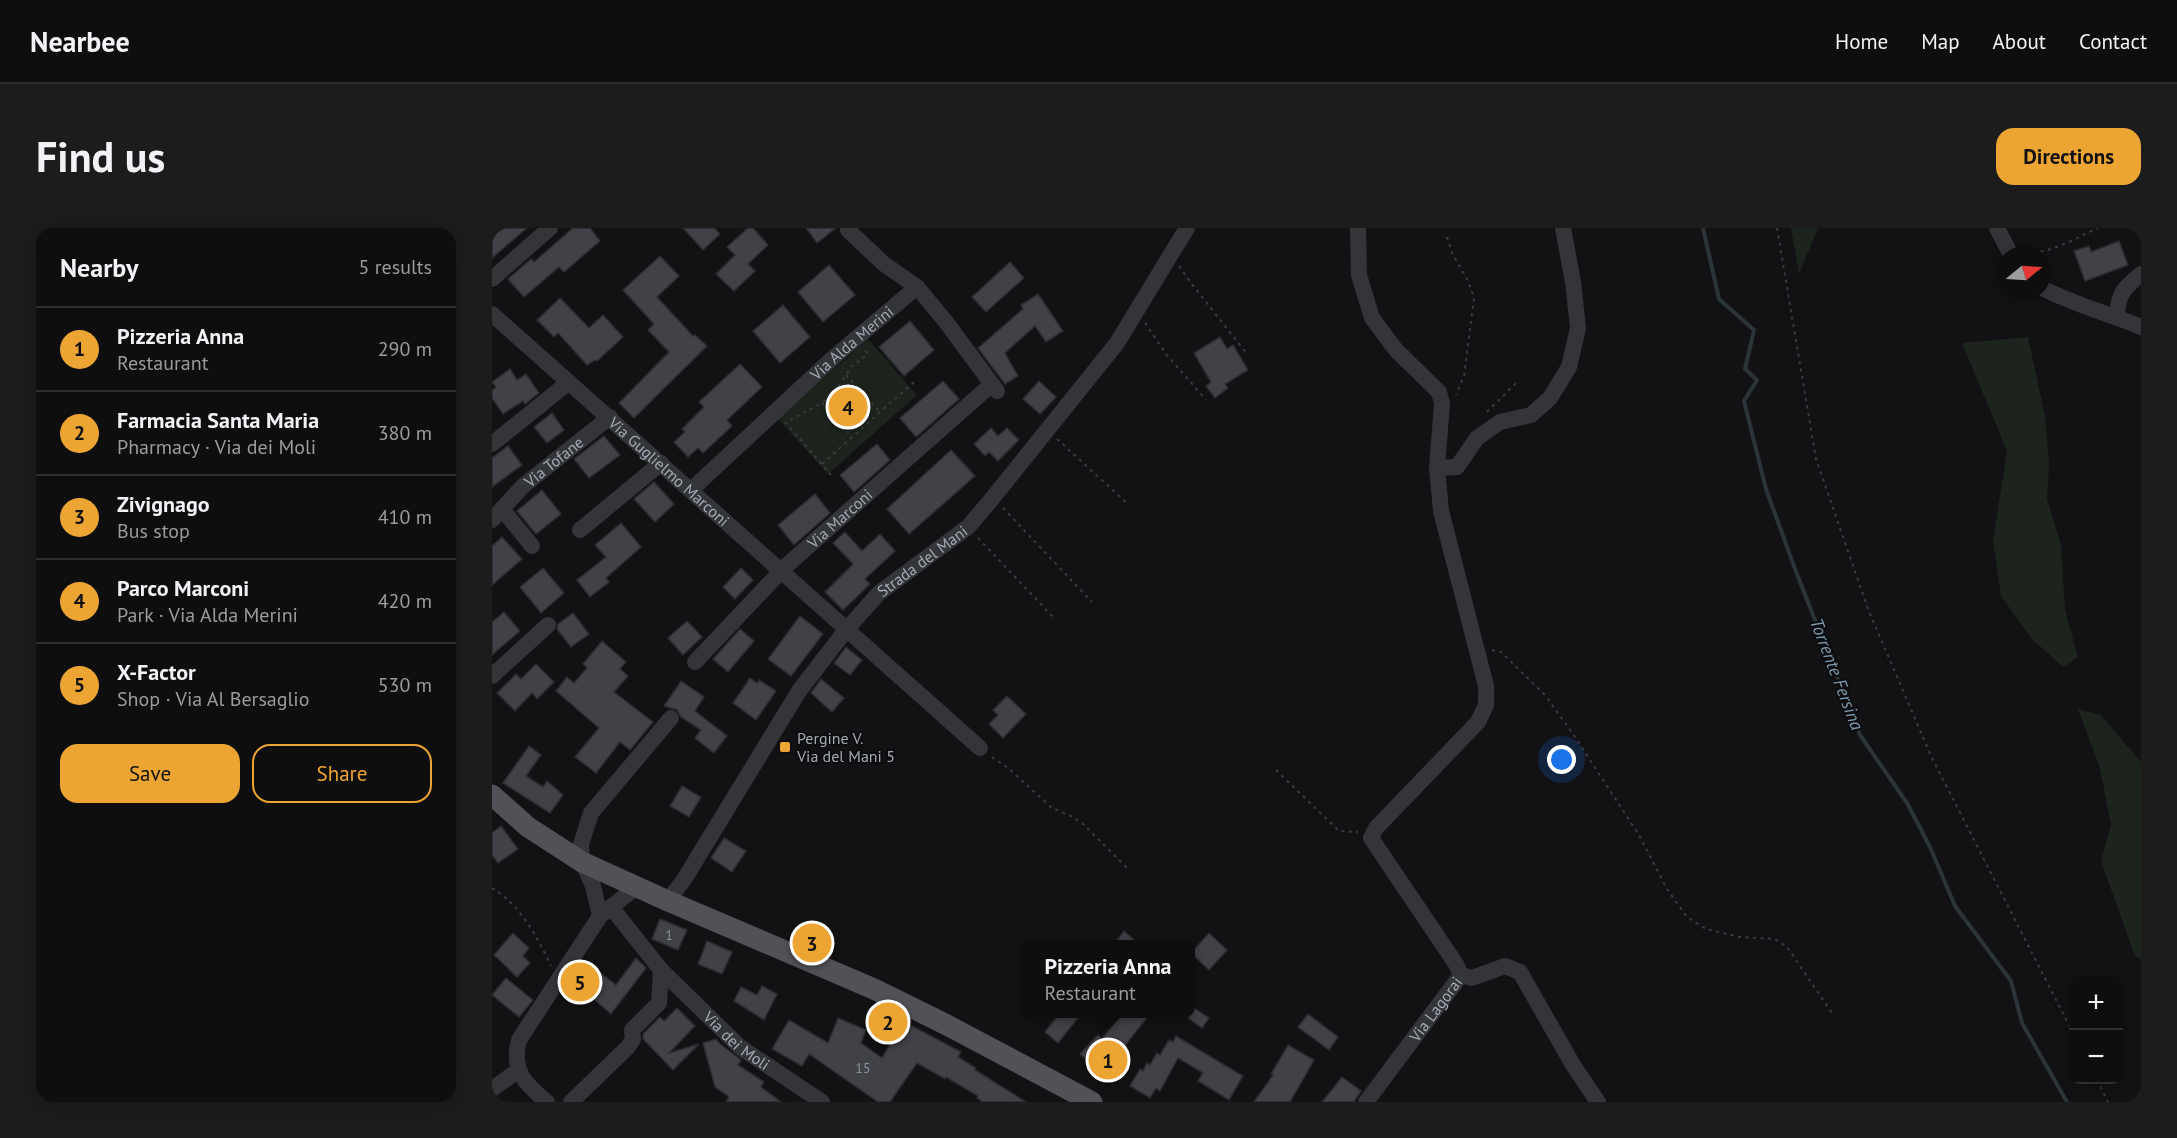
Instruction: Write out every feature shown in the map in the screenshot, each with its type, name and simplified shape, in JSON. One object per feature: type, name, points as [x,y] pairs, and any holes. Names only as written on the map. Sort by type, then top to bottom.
[{"type":"main road","points":[[492,795],[528,827],[582,861],[668,901],[874,989],[1092,1102]]},
{"type":"street","points":[[492,279],[550,228]]},
{"type":"street","name":"Strada del Mani","points":[[668,901],[685,878],[799,691],[846,630],[879,593],[968,527],[991,500],[1117,343],[1187,228]]},
{"type":"street","points":[[1358,228],[1359,275],[1372,318],[1396,350],[1439,392],[1442,404],[1437,468],[1441,511],[1486,686],[1486,705],[1478,722],[1376,828],[1371,838],[1456,964],[1461,975]]},
{"type":"street","points":[[1437,468],[1456,467],[1477,438],[1500,422],[1532,415],[1550,398],[1569,367],[1578,328],[1573,282],[1563,228]]},
{"type":"street","points":[[1997,228],[2012,246]]},
{"type":"street","points":[[848,230],[884,264],[917,287]]},
{"type":"street","points":[[2117,317],[2118,303],[2123,290],[2141,274]]},
{"type":"street","name":"Via Marconi","points":[[695,662],[781,571],[994,388],[917,287]]},
{"type":"street","name":"Via Alda Merini","points":[[691,490],[834,357],[917,287]]},
{"type":"street","points":[[2051,292],[2070,302],[2141,327]]},
{"type":"street","name":"Via Guglielmo Marconi","points":[[492,314],[980,748]]},
{"type":"street","points":[[492,444],[569,382]]},
{"type":"street","name":"Via Tofane","points":[[532,546],[497,514],[524,486],[610,417]]},
{"type":"street","points":[[580,530],[661,463]]},
{"type":"street","points":[[492,676],[548,625]]},
{"type":"street","points":[[606,912],[582,861],[581,844],[591,813],[671,718]]},
{"type":"street","points":[[547,1102],[529,1087],[519,1070],[515,1054],[519,1040],[606,912],[634,886]]},
{"type":"street","name":"Via dei Moli","points":[[606,912],[661,970],[740,1047],[822,1102]]},
{"type":"street","name":"Via Lagorai","points":[[1366,1102],[1461,975],[1472,978],[1505,966],[1520,972],[1573,1065],[1598,1102]]},
{"type":"street","points":[[571,1102],[628,1047],[633,1039],[632,1030],[659,1003],[661,970]]},
{"type":"street","points":[[492,1089],[519,1070]]},
{"type":"path","points":[[1777,228],[1816,459],[1868,609],[1930,756],[2070,1030]]},
{"type":"path","points":[[2051,249],[2098,228]]},
{"type":"path","points":[[1442,404],[1454,400],[1464,376],[1474,298],[1446,237]]},
{"type":"path","points":[[1171,253],[1191,283],[1247,354]]},
{"type":"path","points":[[1136,311],[1167,354],[1206,400]]},
{"type":"path","points":[[785,422],[822,403],[836,390],[852,366],[868,354],[861,347]]},
{"type":"path","points":[[846,375],[880,412]]},
{"type":"path","points":[[822,464],[914,382]]},
{"type":"path","points":[[822,403],[852,437]]},
{"type":"path","points":[[782,419],[831,475]]},
{"type":"path","points":[[1048,427],[1061,444],[1115,490],[1129,505]]},
{"type":"path","points":[[991,500],[1002,507],[1092,602]]},
{"type":"path","points":[[968,527],[1054,618]]},
{"type":"path","points":[[1475,644],[1501,652],[1545,695],[1639,835],[1667,889],[1687,917],[1706,929],[1740,937],[1775,939],[1787,946],[1832,1013]]},
{"type":"path","points":[[980,748],[1008,768],[1052,808],[1083,824],[1128,869]]},
{"type":"path","points":[[1276,770],[1339,831],[1357,832],[1371,838]]},
{"type":"path","points":[[492,888],[509,899],[517,908],[543,951],[558,982]]},
{"type":"path","points":[[2099,1084],[2108,1102]]},
{"type":"shaded area","points":[[1791,228],[1818,228],[1799,274]]},
{"type":"shaded area","points":[[2028,337],[2045,417],[2049,465],[2047,499],[2061,545],[2065,610],[2078,657],[2063,667],[2031,638],[2001,596],[1993,541],[2007,451],[1962,343]]},
{"type":"shaded area","points":[[868,339],[917,395],[828,474],[778,419]]},
{"type":"shaded area","points":[[2078,709],[2101,715],[2141,762],[2141,959],[2135,956],[2101,861],[2111,825],[2100,768]]},
{"type":"building","points":[[492,228],[527,228],[492,258]]},
{"type":"building","points":[[573,228],[590,228],[600,241],[564,272],[559,267],[524,297],[508,279],[531,259],[534,262]]},
{"type":"building","points":[[683,228],[714,228],[720,234],[703,250]]},
{"type":"building","points":[[748,228],[753,228],[768,245],[748,264],[755,271],[734,291],[716,274],[735,255],[727,247]]},
{"type":"building","points":[[806,228],[836,228],[817,243]]},
{"type":"building","points":[[2119,241],[2128,265],[2085,281],[2074,251],[2089,246],[2091,252]]},
{"type":"building","points":[[660,256],[679,276],[657,297],[693,336],[695,335],[707,346],[634,418],[619,403],[669,352],[648,330],[654,324],[623,290]]},
{"type":"building","points":[[1010,262],[1024,278],[986,312],[972,297]]},
{"type":"building","points":[[829,265],[855,295],[823,322],[798,292]]},
{"type":"building","points":[[1038,294],[1063,331],[1046,342],[1035,326],[1005,353],[1018,376],[1005,384],[978,348],[1023,309],[1021,305]]},
{"type":"building","points":[[560,298],[589,328],[603,315],[623,337],[597,361],[587,365],[558,333],[554,337],[537,320]]},
{"type":"building","points":[[783,305],[810,337],[780,363],[753,331]]},
{"type":"building","points":[[910,321],[934,350],[904,376],[879,347]]},
{"type":"building","points":[[1220,337],[1227,349],[1233,345],[1248,370],[1225,384],[1228,388],[1215,398],[1206,386],[1211,382],[1194,353]]},
{"type":"building","points":[[740,364],[762,387],[727,420],[732,426],[703,453],[698,448],[688,457],[674,442],[685,432],[682,429],[704,407],[699,402]]},
{"type":"building","points":[[510,369],[517,380],[526,374],[539,393],[525,404],[523,401],[503,414],[492,398],[492,390],[496,387],[492,382]]},
{"type":"building","points":[[943,381],[959,399],[916,437],[900,418]]},
{"type":"building","points":[[1039,381],[1056,397],[1040,414],[1023,399]]},
{"type":"building","points":[[552,413],[564,430],[547,443],[534,427]]},
{"type":"building","points":[[991,428],[998,436],[1007,428],[1019,440],[998,461],[989,452],[985,456],[974,444]]},
{"type":"building","points":[[604,436],[620,455],[589,478],[574,459]]},
{"type":"building","points":[[877,444],[890,460],[854,492],[840,475]]},
{"type":"building","points":[[508,446],[522,465],[492,487],[492,458]]},
{"type":"building","points":[[951,450],[975,476],[909,534],[887,509]]},
{"type":"building","points":[[654,482],[674,504],[655,522],[634,499]]},
{"type":"building","points":[[542,490],[561,514],[536,534],[517,511]]},
{"type":"building","points":[[815,494],[830,513],[794,545],[778,525]]},
{"type":"building","points":[[621,523],[641,547],[606,578],[609,582],[590,597],[577,580],[606,557],[595,545]]},
{"type":"building","points":[[845,532],[862,551],[880,534],[895,551],[865,579],[870,584],[843,610],[825,592],[853,564],[833,543]]},
{"type":"building","points":[[502,537],[522,559],[492,585],[492,546]]},
{"type":"building","points":[[543,568],[564,593],[541,613],[520,587]]},
{"type":"building","points":[[741,568],[753,580],[735,599],[723,587]]},
{"type":"building","points":[[504,612],[520,631],[492,655],[492,622]]},
{"type":"building","points":[[573,613],[589,634],[571,647],[557,629],[558,624]]},
{"type":"building","points":[[800,616],[823,634],[791,676],[768,659]]},
{"type":"building","points":[[687,621],[702,637],[683,655],[668,638]]},
{"type":"building","points":[[740,629],[754,641],[728,672],[713,659]]},
{"type":"building","points":[[602,641],[626,662],[620,669],[628,676],[614,692],[653,722],[630,750],[620,742],[596,773],[575,757],[599,728],[556,691],[567,677],[574,683],[587,668],[583,664]]},
{"type":"building","points":[[846,647],[862,660],[850,675],[834,663]]},
{"type":"building","points":[[536,664],[554,682],[537,699],[532,693],[515,711],[497,693],[516,674],[521,679]]},
{"type":"building","points":[[750,678],[757,683],[759,680],[776,691],[756,720],[733,703]]},
{"type":"building","points":[[821,679],[844,698],[832,712],[811,693]]},
{"type":"building","points":[[681,681],[704,697],[695,711],[727,736],[714,753],[695,738],[701,730],[681,717],[677,710],[664,706]]},
{"type":"building","points":[[1007,696],[1026,714],[1003,738],[989,724],[998,715],[993,710]]},
{"type":"building","points":[[529,746],[541,755],[526,776],[543,787],[547,781],[563,795],[550,813],[503,783]]},
{"type":"building","points":[[682,786],[701,797],[689,817],[670,806]]},
{"type":"building","points":[[501,826],[518,849],[498,863],[492,855],[492,833]]},
{"type":"building","points":[[724,838],[746,851],[732,872],[711,858]]},
{"type":"building","points":[[660,919],[687,930],[678,950],[652,939]]},
{"type":"building","points":[[1124,931],[1134,940],[1117,940]]},
{"type":"building","points":[[513,933],[529,948],[523,956],[530,963],[517,977],[494,955]]},
{"type":"building","points":[[1209,933],[1227,950],[1209,970],[1195,957],[1195,949]]},
{"type":"building","points":[[707,941],[732,952],[722,974],[698,964]]},
{"type":"building","points":[[636,958],[646,968],[611,1014],[582,989],[597,970],[616,985]]},
{"type":"building","points":[[506,978],[533,1000],[519,1017],[492,995]]},
{"type":"building","points":[[762,986],[777,994],[764,1020],[734,1001],[741,987],[757,995]]},
{"type":"building","points":[[677,1008],[695,1026],[669,1053],[699,1044],[673,1070],[643,1039],[643,1034],[660,1017],[664,1021]]},
{"type":"building","points":[[1195,1009],[1209,1018],[1202,1028],[1188,1018],[1195,1018]]},
{"type":"building","points":[[1308,1014],[1338,1037],[1329,1050],[1298,1027]]},
{"type":"building","points":[[838,1018],[866,1030],[861,1043],[882,1058],[903,1021],[961,1052],[958,1057],[1026,1102],[983,1102],[977,1098],[978,1096],[946,1077],[945,1079],[917,1063],[890,1102],[878,1102],[809,1054],[802,1066],[772,1049],[789,1020],[828,1043]]},
{"type":"building","points":[[1056,1018],[1078,1018],[1058,1043],[1045,1032]]},
{"type":"building","points":[[1118,1018],[1147,1018],[1118,1054],[1123,1058],[1105,1077],[1080,1054],[1098,1035],[1102,1039]]},
{"type":"building","points":[[1176,1036],[1243,1076],[1229,1100],[1198,1081],[1203,1073],[1178,1058],[1160,1091],[1156,1088],[1150,1098],[1130,1086],[1140,1069],[1143,1071],[1147,1063],[1150,1065],[1157,1053],[1160,1055],[1169,1040],[1173,1042]]},
{"type":"building","points":[[716,1039],[741,1060],[738,1065],[764,1082],[761,1087],[781,1102],[726,1102],[729,1097],[715,1087],[703,1043]]},
{"type":"building","points":[[1288,1045],[1314,1060],[1290,1102],[1254,1102],[1273,1075],[1271,1074]]},
{"type":"building","points":[[1342,1077],[1361,1091],[1354,1102],[1322,1102]]},
{"type":"waterway","name":"Torrente Fersina","points":[[1703,228],[1719,299],[1754,330],[1745,369],[1757,380],[1744,401],[1766,489],[1860,735],[1907,803],[1930,847],[1955,906],[2011,981],[2022,1023],[2067,1102]]},
{"type":"place","name":"Parco Marconi","points":[[848,407]]},
{"type":"place","name":"Pergine V. Via del Mani 5","points":[[785,747]]},
{"type":"place","name":"Zivignago","points":[[812,943]]},
{"type":"place","name":"X-Factor","points":[[580,982]]},
{"type":"place","name":"Farmacia Santa Maria","points":[[888,1022]]},
{"type":"place","name":"Pizzeria Anna","points":[[1108,1060]]}]
